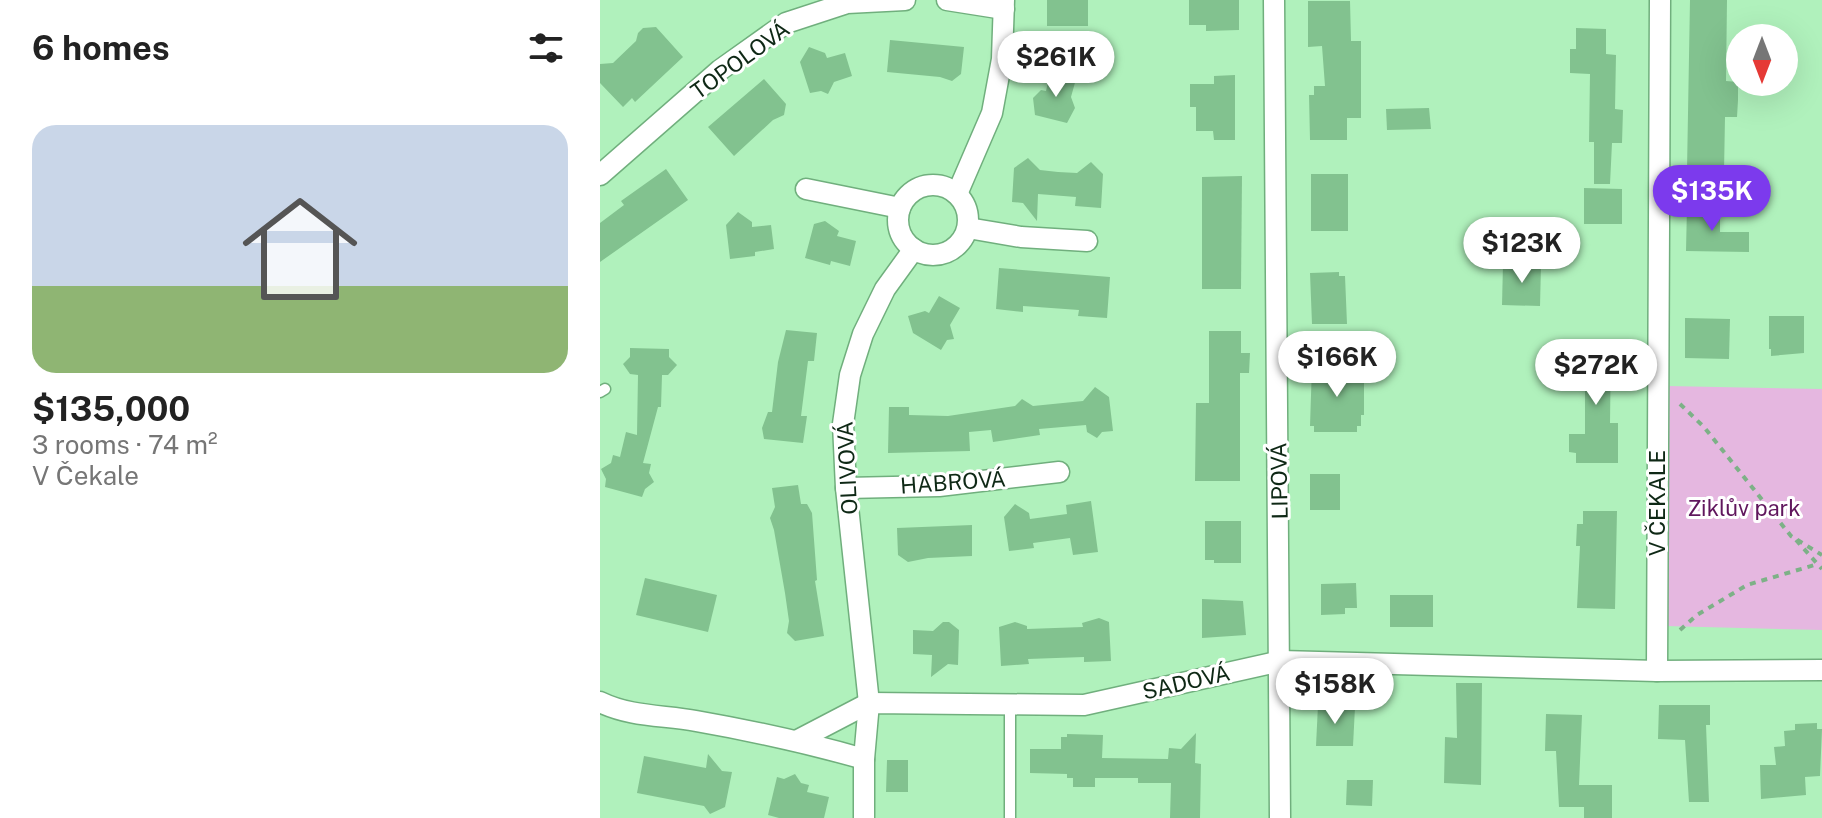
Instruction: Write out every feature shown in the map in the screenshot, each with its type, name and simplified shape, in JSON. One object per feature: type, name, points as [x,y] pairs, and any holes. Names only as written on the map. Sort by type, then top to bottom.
[{"type":"street","name":"TOPOLOVÁ","points":[[600,175],[720,70],[786,23],[847,3],[905,0]]},
{"type":"street","points":[[947,0],[1004,5],[1002,59],[992,113],[957,194]]},
{"type":"street","name":"LIPOVÁ","points":[[1274,0],[1280,818]]},
{"type":"street","name":"V ČEKALE","points":[[1657,660],[1660,0]]},
{"type":"street","points":[[936,184],[957,194],[967,209],[968,228],[963,238],[947,252],[936,255],[914,249],[900,231],[898,219],[906,197],[925,185],[936,184]]},
{"type":"street","points":[[806,189],[900,208]]},
{"type":"street","points":[[968,228],[1021,237],[1087,241]]},
{"type":"street","name":"OLIVOVÁ","points":[[864,818],[864,759],[869,703],[846,488],[843,424],[850,375],[863,334],[885,289],[914,249]]},
{"type":"street","name":"HABROVÁ","points":[[846,488],[939,486],[1059,472]]},
{"type":"street","name":"SADOVÁ","points":[[798,740],[869,703],[1084,705],[1281,661],[1657,660],[1822,670]]},
{"type":"street","points":[[600,702],[632,713],[798,740],[864,759]]},
{"type":"lane","points":[[1010,705],[1010,818]]},
{"type":"path","points":[[1657,389],[1676,400],[1704,427],[1791,536],[1820,566],[1747,585],[1697,615],[1657,660]]},
{"type":"path","points":[[1791,536],[1822,555]]},
{"type":"green space","name":"Ziklův park","points":[[1667,386],[1822,389],[1822,630],[1665,626]]},
{"type":"building","points":[[1047,0],[1088,0],[1088,26],[1047,26]]},
{"type":"building","points":[[1189,0],[1239,0],[1239,30],[1206,31],[1206,25],[1189,25]]},
{"type":"building","points":[[1690,0],[1727,0],[1726,96],[1738,96],[1737,117],[1725,117],[1724,172],[1687,170]]},
{"type":"building","points":[[1308,1],[1350,1],[1351,41],[1361,41],[1361,118],[1347,118],[1347,140],[1310,140],[1309,95],[1314,95],[1314,86],[1325,86],[1322,46],[1308,47]]},
{"type":"building","points":[[656,27],[683,57],[635,102],[632,98],[623,107],[600,83],[600,64],[613,63],[636,41],[643,28]]},
{"type":"building","points":[[1576,28],[1606,29],[1606,54],[1616,55],[1615,109],[1623,110],[1622,143],[1612,143],[1610,184],[1594,184],[1594,142],[1589,142],[1590,74],[1570,73],[1570,49],[1576,49]]},
{"type":"building","points":[[890,40],[964,47],[961,74],[952,81],[887,72]]},
{"type":"building","points":[[809,47],[825,53],[827,58],[845,53],[852,76],[834,82],[828,94],[821,91],[810,93],[800,62]]},
{"type":"building","points":[[1050,73],[1076,79],[1071,97],[1075,108],[1067,123],[1035,115],[1033,98],[1041,90],[1046,91]]},
{"type":"building","points":[[1235,75],[1235,140],[1214,140],[1213,131],[1196,131],[1196,107],[1190,107],[1190,84],[1214,84],[1214,76]]},
{"type":"building","points":[[764,79],[786,104],[784,115],[773,120],[734,156],[708,127]]},
{"type":"building","points":[[1429,108],[1431,129],[1387,130],[1386,109]]},
{"type":"building","points":[[1028,158],[1040,170],[1058,172],[1077,173],[1091,162],[1103,174],[1101,208],[1075,206],[1076,197],[1038,194],[1037,221],[1023,203],[1012,202],[1014,168]]},
{"type":"building","points":[[666,169],[688,200],[600,262],[600,223],[624,205],[621,201]]},
{"type":"building","points":[[1311,174],[1348,174],[1348,231],[1311,231]]},
{"type":"building","points":[[1242,176],[1241,289],[1202,289],[1202,177]]},
{"type":"building","points":[[1584,188],[1622,189],[1622,224],[1584,224]]},
{"type":"building","points":[[1687,206],[1714,206],[1714,217],[1720,217],[1720,232],[1749,232],[1749,252],[1686,251]]},
{"type":"building","points":[[738,212],[752,222],[752,227],[771,225],[774,249],[755,252],[755,256],[730,259],[726,225]]},
{"type":"building","points":[[825,221],[839,231],[837,236],[856,241],[850,266],[831,261],[830,265],[805,258],[814,224]]},
{"type":"building","points":[[1503,264],[1541,265],[1540,306],[1502,305]]},
{"type":"building","points":[[999,268],[1110,277],[1107,318],[1078,316],[1079,310],[1023,306],[1023,312],[996,309]]},
{"type":"building","points":[[1339,272],[1339,276],[1345,276],[1347,324],[1312,324],[1310,273]]},
{"type":"building","points":[[939,296],[960,308],[950,325],[954,339],[947,340],[941,350],[913,333],[908,316],[925,311],[929,313]]},
{"type":"building","points":[[1769,316],[1804,316],[1804,353],[1771,356]]},
{"type":"building","points":[[1685,318],[1730,319],[1729,359],[1685,358]]},
{"type":"building","points":[[786,330],[817,333],[814,361],[808,361],[801,416],[807,416],[803,443],[764,439],[762,428],[768,412],[772,412],[778,362]]},
{"type":"building","points":[[1209,331],[1241,331],[1241,353],[1250,353],[1249,373],[1240,373],[1240,481],[1195,481],[1196,403],[1209,403]]},
{"type":"building","points":[[1583,341],[1611,342],[1610,423],[1618,423],[1618,463],[1576,463],[1576,453],[1569,452],[1569,434],[1585,434],[1585,387],[1573,387],[1573,363],[1583,363]]},
{"type":"building","points":[[630,348],[669,349],[669,357],[677,365],[668,375],[662,375],[661,407],[658,407],[643,463],[651,464],[649,473],[654,482],[645,489],[642,497],[605,487],[606,479],[601,469],[611,463],[613,455],[620,457],[626,432],[637,435],[638,375],[630,374],[623,364],[630,357]]},
{"type":"building","points":[[1312,365],[1358,365],[1361,382],[1364,382],[1364,415],[1361,415],[1361,426],[1357,426],[1357,432],[1314,432],[1314,426],[1310,426]]},
{"type":"building","points":[[1095,387],[1109,397],[1113,431],[1102,432],[1097,438],[1087,432],[1086,425],[1039,429],[1040,435],[993,442],[991,430],[969,432],[970,451],[888,453],[889,407],[909,407],[909,415],[948,416],[1015,406],[1022,399],[1033,406],[1083,401]]},
{"type":"building","points":[[1310,474],[1340,474],[1340,510],[1310,510]]},
{"type":"building","points":[[798,485],[801,504],[807,504],[812,513],[815,581],[824,636],[795,641],[787,633],[789,621],[785,593],[770,518],[775,507],[772,488]]},
{"type":"building","points":[[1091,501],[1098,552],[1073,555],[1070,538],[1033,543],[1034,548],[1009,551],[1004,517],[1015,504],[1029,513],[1030,519],[1067,514],[1066,505]]},
{"type":"building","points":[[1583,511],[1617,511],[1615,609],[1577,608],[1580,546],[1576,546],[1577,524],[1583,524]]},
{"type":"building","points":[[1205,521],[1241,521],[1241,563],[1205,560]]},
{"type":"building","points":[[972,525],[972,556],[908,562],[898,555],[897,528]]},
{"type":"building","points":[[645,578],[717,595],[708,632],[636,615]]},
{"type":"building","points":[[1356,583],[1357,608],[1345,608],[1345,614],[1321,615],[1321,584]]},
{"type":"building","points":[[1390,595],[1433,595],[1433,627],[1390,627]]},
{"type":"building","points":[[1202,599],[1243,601],[1246,635],[1202,638]]},
{"type":"building","points":[[1099,618],[1109,622],[1111,661],[1084,662],[1084,657],[1028,659],[1029,664],[1001,666],[999,627],[1015,622],[1027,626],[1027,629],[1083,627],[1082,623]]},
{"type":"building","points":[[943,622],[949,622],[959,630],[958,665],[948,664],[931,677],[932,655],[913,654],[913,630],[933,631]]},
{"type":"building","points":[[1456,683],[1482,683],[1481,785],[1444,783],[1445,737],[1457,738]]},
{"type":"building","points":[[1318,705],[1355,707],[1353,746],[1316,746]]},
{"type":"building","points":[[1659,705],[1710,705],[1710,725],[1706,725],[1709,802],[1689,802],[1685,740],[1658,739]]},
{"type":"building","points":[[1546,714],[1582,715],[1579,785],[1612,785],[1612,818],[1584,818],[1584,807],[1559,807],[1556,751],[1545,751]]},
{"type":"building","points":[[1817,723],[1817,729],[1822,729],[1820,776],[1805,777],[1806,795],[1761,799],[1760,765],[1776,765],[1774,747],[1785,746],[1784,731],[1795,730],[1795,724]]},
{"type":"building","points":[[1196,733],[1195,763],[1201,764],[1200,818],[1170,818],[1171,783],[1138,783],[1138,778],[1095,778],[1095,787],[1073,787],[1073,778],[1067,778],[1067,774],[1030,773],[1030,749],[1061,749],[1061,737],[1067,737],[1067,734],[1103,735],[1102,758],[1168,759],[1169,748],[1181,749]]},
{"type":"building","points":[[708,754],[722,771],[732,772],[725,807],[710,814],[704,806],[637,793],[644,756],[706,768]]},
{"type":"building","points":[[887,760],[908,760],[908,792],[886,792]]},
{"type":"building","points":[[795,774],[801,783],[809,785],[807,792],[829,797],[824,818],[779,818],[768,815],[777,777],[784,779]]},
{"type":"building","points":[[1347,780],[1373,780],[1372,806],[1346,805]]}]
